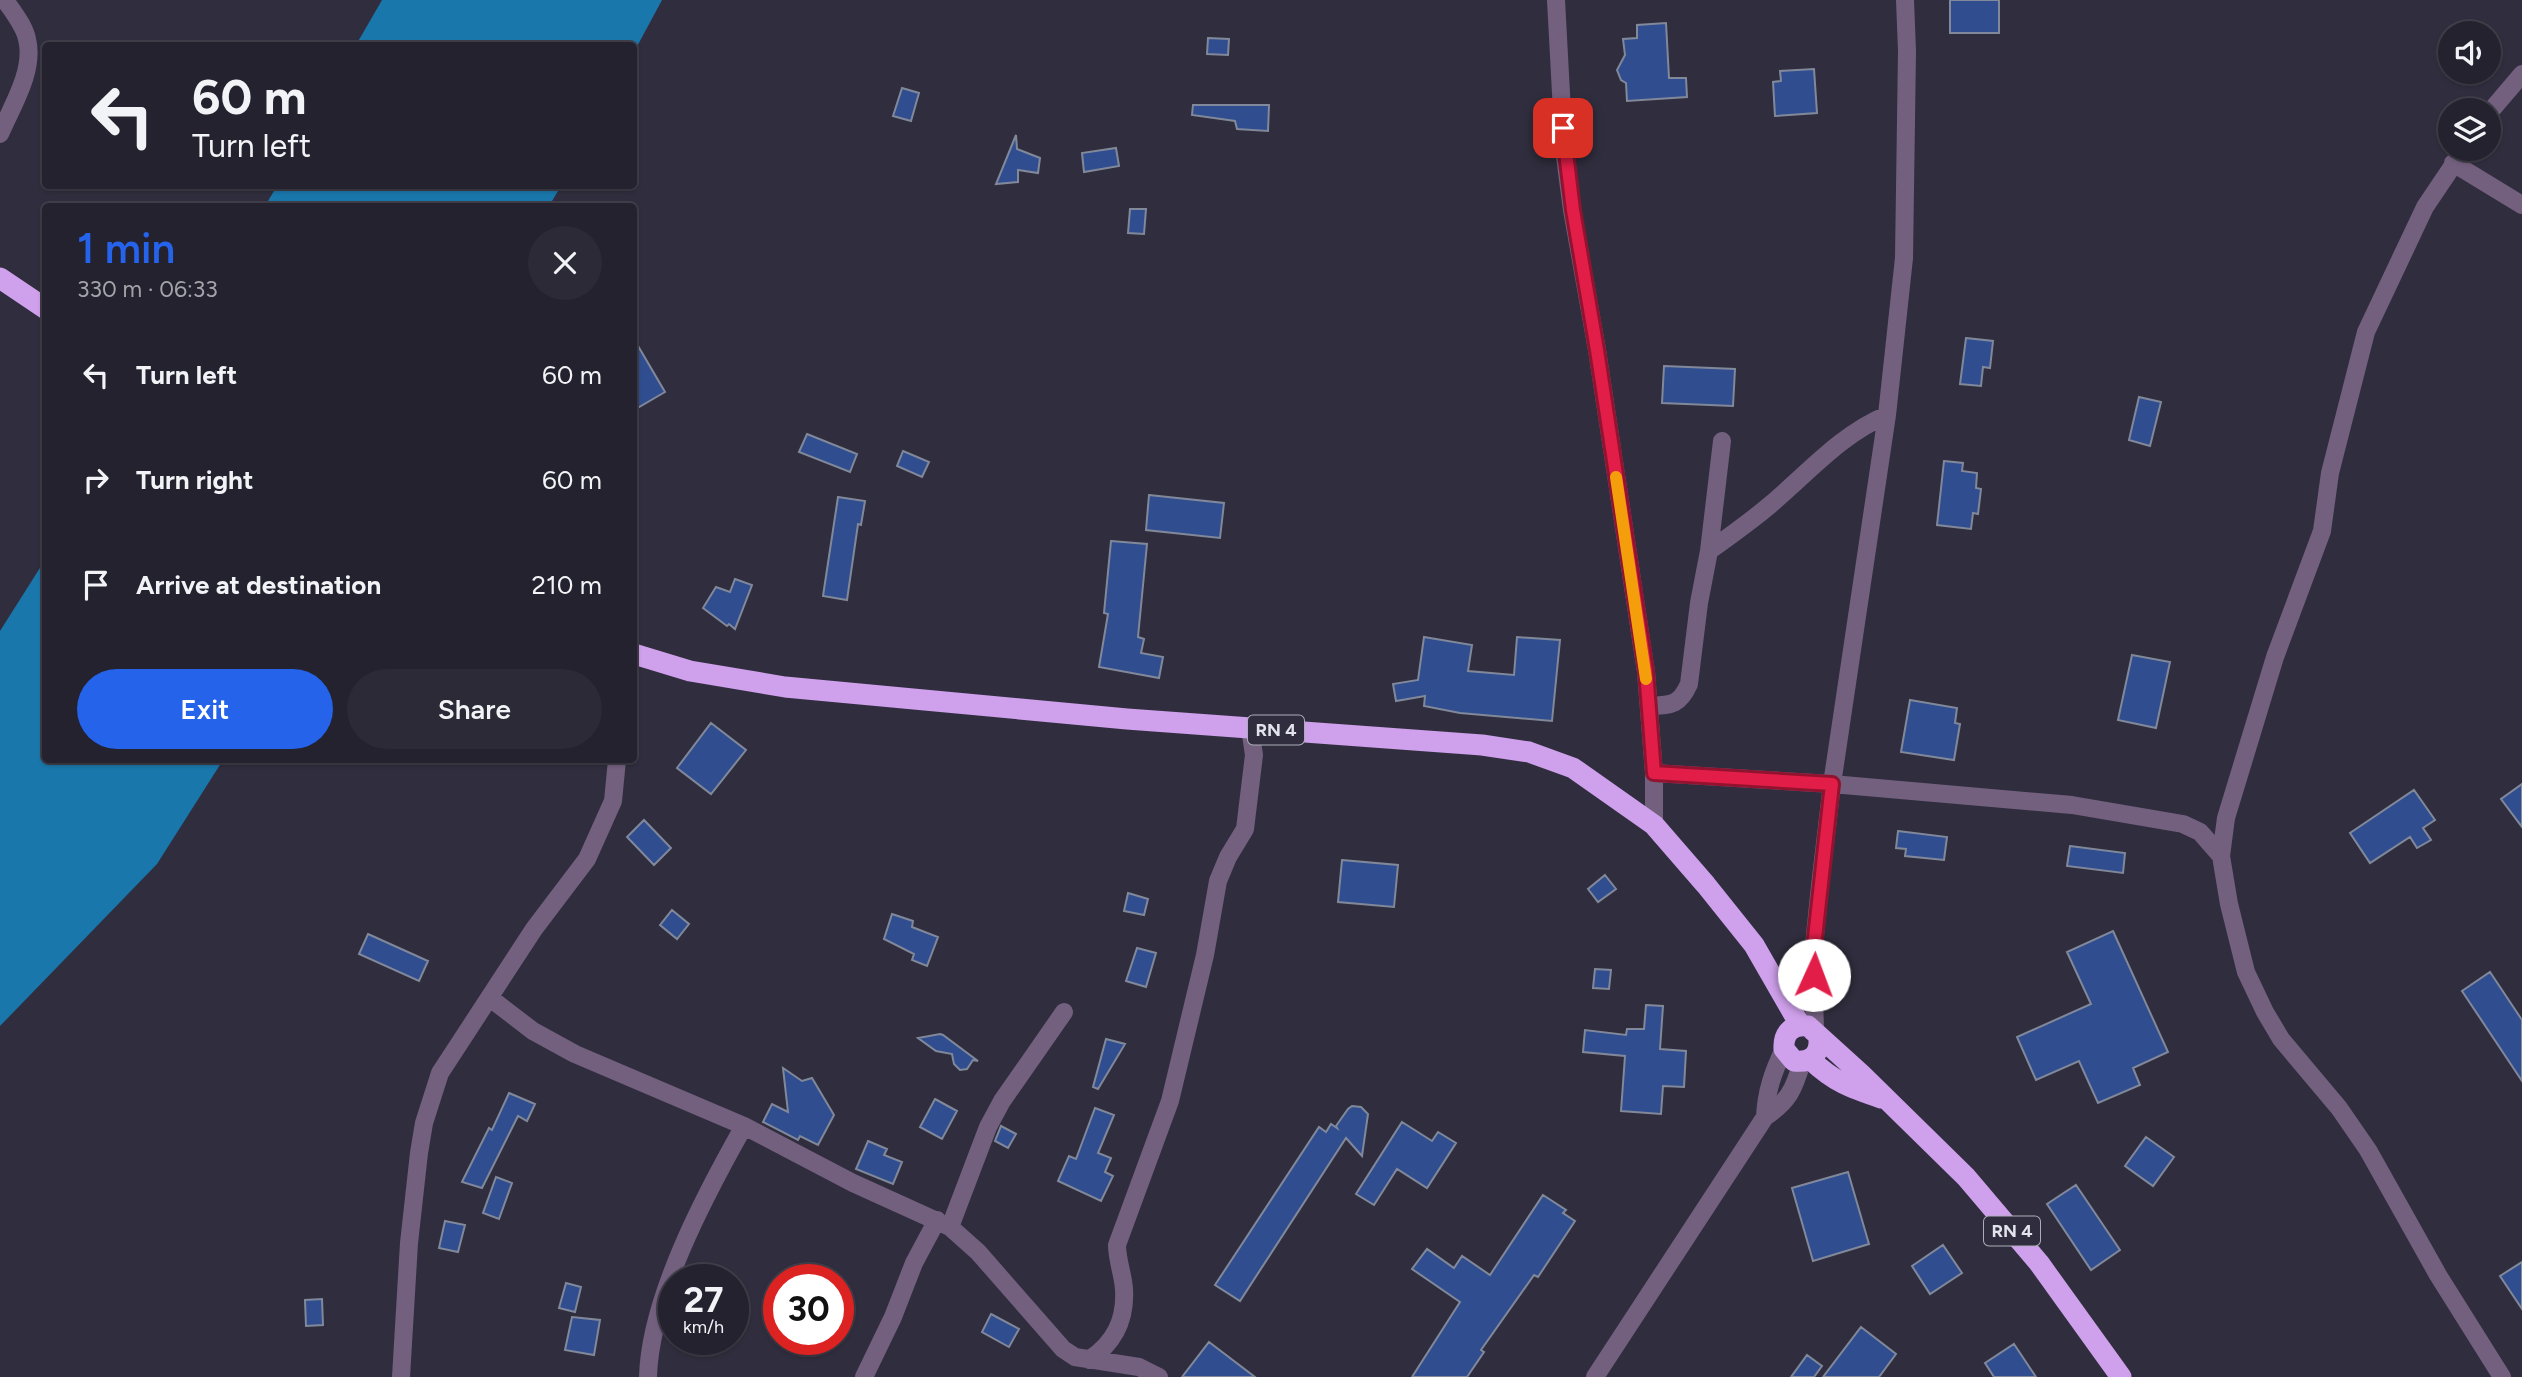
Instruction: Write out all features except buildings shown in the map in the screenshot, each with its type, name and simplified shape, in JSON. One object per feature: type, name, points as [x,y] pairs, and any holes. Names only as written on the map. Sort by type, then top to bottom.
[{"type":"highway","points":[[0,278],[42,306]]},
{"type":"highway","name":"RN 4","points":[[637,655],[690,671],[785,687],[1127,719],[1482,745],[1529,752],[1573,768],[1654,825],[1754,944],[1811,1032],[1966,1177],[2022,1244],[2121,1377]]},
{"type":"highway","points":[[1784,1049],[1786,1033],[1792,1028],[1811,1032],[1820,1046],[1817,1054],[1807,1061]]},
{"type":"highway","name":"RN 4","points":[[1784,1049],[1794,1061],[1807,1061],[1849,1088],[1886,1100]]},
{"type":"street","points":[[0,134],[26,70],[29,54],[27,37],[5,0]]},
{"type":"street","points":[[1556,0],[1560,88],[1571,198],[1646,671],[1654,773],[1654,825]]},
{"type":"street","points":[[1811,1032],[1813,956],[1832,784],[1887,415],[1904,258],[1907,51],[1905,0]]},
{"type":"street","points":[[2501,99],[2522,74]]},
{"type":"street","points":[[2455,161],[2425,207],[2366,332],[2330,473],[2323,505],[2322,531],[2275,657],[2226,818],[2221,856],[2228,904],[2246,972],[2265,1012],[2281,1039],[2339,1108],[2368,1150],[2438,1275],[2502,1377]]},
{"type":"street","points":[[2465,161],[2522,205]]},
{"type":"street","points":[[1709,551],[1770,505],[1850,435],[1887,415]]},
{"type":"street","points":[[1649,706],[1673,705],[1684,696],[1689,684],[1722,442]]},
{"type":"street","points":[[1089,1360],[1109,1345],[1115,1336],[1124,1289],[1116,1245],[1171,1101],[1221,870],[1245,829],[1254,755],[1250,728]]},
{"type":"street","points":[[401,1377],[409,1243],[424,1123],[440,1073],[534,929],[587,859],[612,801],[617,763]]},
{"type":"street","points":[[1654,773],[1832,784],[2072,804],[2168,820],[2200,832],[2221,856]]},
{"type":"street","points":[[2200,832],[2226,818]]},
{"type":"street","points":[[490,998],[533,1031],[575,1054],[744,1126],[853,1183],[944,1224],[978,1252],[1063,1349],[1074,1357],[1139,1367]]},
{"type":"street","points":[[864,1377],[893,1317],[914,1263],[944,1224],[1002,1101],[1064,1012]]},
{"type":"street","points":[[1765,1117],[1771,1078],[1784,1049]]},
{"type":"street","points":[[1595,1377],[1765,1117],[1781,1107],[1794,1089],[1807,1061]]},
{"type":"street","points":[[648,1377],[653,1329],[674,1272],[712,1183],[744,1126]]},
{"type":"street","points":[[1115,1336],[1119,1348],[1139,1367],[1158,1377]]},
{"type":"water","points":[[382,0],[662,0],[637,46],[637,42],[358,42]]},
{"type":"water","points":[[275,189],[559,189],[551,203],[267,203]]},
{"type":"water","points":[[42,565],[42,763],[221,763],[157,864],[0,1026],[0,631]]},
{"type":"slow traffic","points":[[1616,477],[1646,679]]},
{"type":"route","points":[[1563,128],[1573,210],[1646,671],[1654,773],[1832,784],[1813,956],[1814,975]]}]
